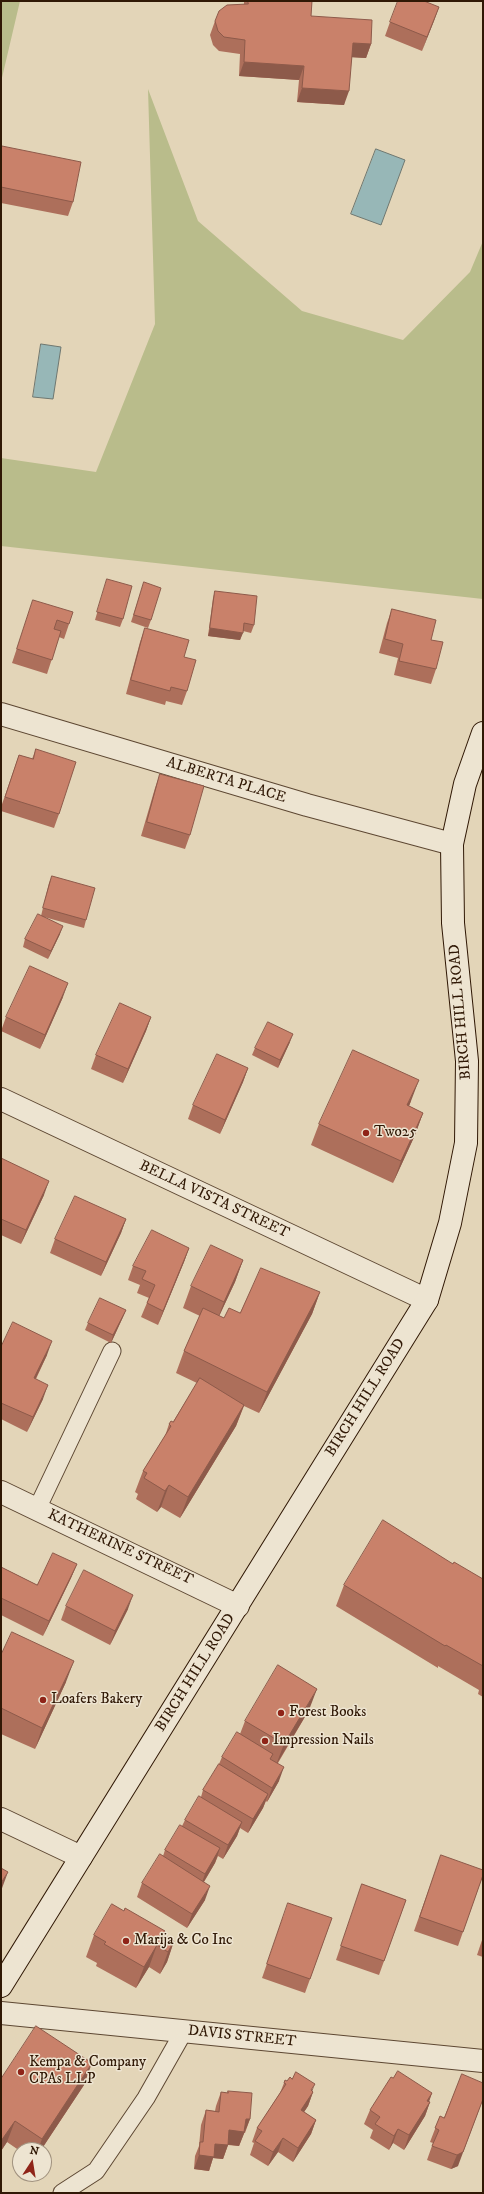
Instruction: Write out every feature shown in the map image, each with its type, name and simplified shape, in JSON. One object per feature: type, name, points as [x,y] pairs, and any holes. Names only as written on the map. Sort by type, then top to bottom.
[{"type":"street","name":"ALBERTA PLACE","points":[[1,714],[307,805],[452,844]]},
{"type":"street","name":"BIRCH HILL ROAD","points":[[1,1986],[427,1300],[450,1224],[466,1143],[467,1061],[453,924],[452,844],[458,811],[477,764],[483,733]]},
{"type":"street","name":"BELLA VISTA STREET","points":[[1,1099],[427,1300]]},
{"type":"street","name":"KATHERINE STREET","points":[[1,1492],[238,1606]]},
{"type":"street","points":[[1,1819],[81,1857]]},
{"type":"street","name":"DAVIS STREET","points":[[1,2013],[483,2061]]},
{"type":"lane","points":[[36,1508],[112,1351]]},
{"type":"lane","points":[[62,2193],[96,2171],[146,2098],[184,2032]]},
{"type":"green space","points":[[1,1],[20,1],[1,82]]},
{"type":"green space","points":[[148,89],[198,221],[302,311],[403,340],[470,272],[483,241],[483,599],[1,546],[1,458],[96,472],[155,324]]},
{"type":"water","points":[[376,149],[405,160],[381,225],[351,214]]},
{"type":"water","points":[[41,344],[61,347],[53,399],[33,397]]},
{"type":"building","points":[[248,1],[312,1],[311,16],[372,20],[371,44],[353,43],[349,91],[302,88],[304,66],[244,62],[245,40],[224,37],[218,31],[215,21],[219,11],[227,5],[248,4]]},
{"type":"building","points":[[398,1],[424,1],[439,7],[427,37],[390,22]]},
{"type":"building","points":[[2,146],[81,162],[73,202],[1,187]]},
{"type":"building","points":[[107,579],[132,586],[123,619],[97,612]]},
{"type":"building","points":[[144,582],[161,588],[151,620],[134,615]]},
{"type":"building","points":[[215,591],[257,596],[254,625],[244,623],[243,633],[210,628]]},
{"type":"building","points":[[33,600],[73,612],[69,624],[57,620],[54,629],[61,631],[52,660],[17,649]]},
{"type":"building","points":[[392,609],[436,620],[431,640],[443,642],[436,669],[399,661],[403,644],[385,639]]},
{"type":"building","points":[[145,628],[189,640],[184,657],[196,660],[187,691],[171,687],[170,691],[131,680]]},
{"type":"building","points":[[36,749],[76,762],[59,814],[5,797],[19,755],[33,759]]},
{"type":"building","points":[[160,774],[204,786],[190,835],[147,822]]},
{"type":"building","points":[[52,876],[95,888],[86,920],[43,908]]},
{"type":"building","points":[[38,914],[63,926],[51,951],[25,939]]},
{"type":"building","points":[[30,966],[68,983],[45,1035],[6,1017]]},
{"type":"building","points":[[120,1003],[151,1017],[128,1069],[96,1055]]},
{"type":"building","points":[[268,1022],[293,1034],[280,1060],[255,1048]]},
{"type":"building","points":[[353,1050],[419,1080],[407,1105],[423,1113],[401,1161],[319,1124]]},
{"type":"building","points":[[217,1054],[248,1068],[225,1120],[193,1105]]},
{"type":"building","points":[[1,1158],[49,1181],[26,1230],[1,1219]]},
{"type":"building","points":[[75,1196],[126,1219],[106,1262],[55,1239]]},
{"type":"building","points":[[152,1230],[189,1248],[163,1311],[147,1303],[155,1285],[142,1279],[146,1271],[133,1266]]},
{"type":"building","points":[[211,1245],[243,1260],[224,1302],[191,1286]]},
{"type":"building","points":[[261,1268],[320,1292],[267,1392],[184,1351],[203,1308],[224,1318],[229,1308],[240,1313]]},
{"type":"building","points":[[100,1298],[126,1310],[113,1335],[88,1323]]},
{"type":"building","points":[[13,1322],[52,1341],[34,1378],[48,1385],[33,1417],[1,1403],[1,1347]]},
{"type":"building","points":[[200,1378],[244,1405],[188,1497],[169,1485],[165,1491],[144,1478],[147,1473],[143,1471],[171,1426],[169,1424],[171,1421],[173,1422]]},
{"type":"building","points":[[383,1520],[453,1564],[454,1562],[483,1579],[483,1666],[446,1645],[445,1646],[344,1585]]},
{"type":"building","points":[[53,1553],[77,1564],[49,1621],[1,1598],[1,1567],[37,1585]]},
{"type":"building","points":[[84,1570],[133,1595],[115,1631],[66,1606]]},
{"type":"building","points":[[12,1632],[74,1661],[42,1728],[1,1708],[1,1655]]},
{"type":"building","points":[[278,1665],[317,1689],[284,1744],[245,1721]]},
{"type":"building","points":[[237,1732],[273,1754],[270,1759],[284,1767],[272,1788],[222,1757]]},
{"type":"building","points":[[219,1764],[268,1794],[253,1819],[203,1790]]},
{"type":"building","points":[[199,1796],[242,1822],[228,1845],[185,1820]]},
{"type":"building","points":[[180,1825],[220,1848],[205,1874],[165,1850]]},
{"type":"building","points":[[160,1854],[210,1886],[192,1914],[142,1883]]},
{"type":"building","points":[[441,1855],[483,1870],[483,1875],[463,1932],[420,1917]]},
{"type":"building","points":[[1,1868],[8,1872],[1,1883]]},
{"type":"building","points":[[362,1884],[406,1900],[384,1961],[341,1946]]},
{"type":"building","points":[[288,1903],[332,1918],[310,1979],[267,1964]]},
{"type":"building","points":[[112,1904],[124,1911],[125,1908],[165,1931],[163,1934],[174,1941],[168,1952],[157,1945],[144,1967],[104,1944],[106,1942],[94,1935]]},
{"type":"building","points":[[36,2026],[92,2063],[42,2139],[15,2121],[1,2141],[1,2079]]},
{"type":"building","points":[[398,2071],[432,2093],[427,2101],[430,2102],[409,2135],[398,2129],[394,2136],[375,2124],[380,2117],[370,2110],[391,2077],[393,2078]]},
{"type":"building","points":[[296,2072],[315,2084],[311,2090],[313,2092],[301,2110],[316,2120],[298,2148],[283,2138],[273,2152],[255,2141],[262,2131],[257,2128],[286,2084],[284,2083],[285,2080],[287,2081],[290,2077],[292,2079]]},
{"type":"building","points":[[462,2074],[483,2083],[483,2099],[463,2152],[457,2155],[432,2146],[439,2130],[435,2128],[440,2116],[444,2118]]},
{"type":"building","points":[[228,2091],[252,2093],[250,2119],[246,2119],[244,2132],[229,2130],[228,2145],[215,2144],[214,2157],[199,2155],[200,2142],[203,2142],[206,2110],[219,2112],[221,2092],[228,2093]]},
{"type":"place","name":"Two25","points":[[366,1133]]},
{"type":"place","name":"Loafers Bakery","points":[[43,1700]]},
{"type":"place","name":"Forest Books","points":[[281,1713]]},
{"type":"place","name":"Impression Nails","points":[[265,1741]]},
{"type":"place","name":"Marija & Co Inc","points":[[126,1941]]},
{"type":"place","name":"Kempa & Company CPAs LLP","points":[[21,2072]]}]
